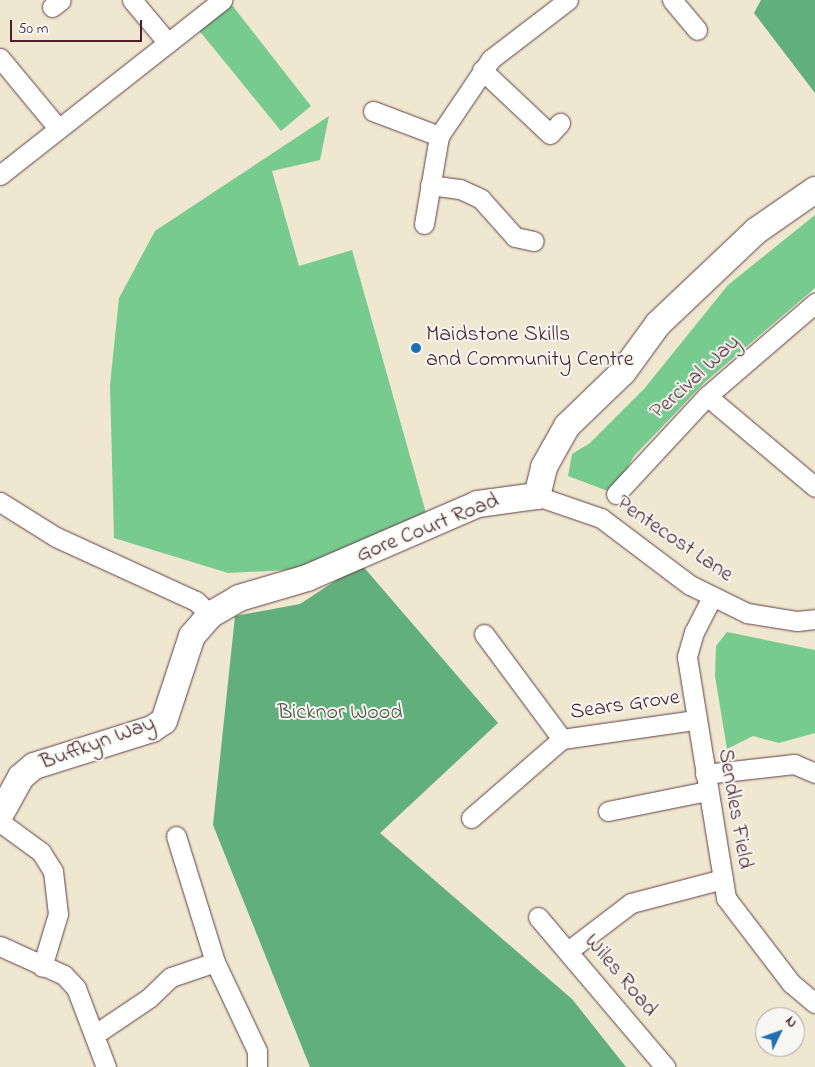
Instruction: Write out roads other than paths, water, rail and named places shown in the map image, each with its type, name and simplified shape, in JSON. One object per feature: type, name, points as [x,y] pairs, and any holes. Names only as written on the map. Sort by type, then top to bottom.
[{"type":"street","points":[[132,0],[168,43]]},
{"type":"street","points":[[0,176],[58,128],[222,0]]},
{"type":"street","points":[[424,224],[438,136],[482,70],[568,0]]},
{"type":"street","points":[[672,0],[697,30]]},
{"type":"street","points":[[0,58],[58,128]]},
{"type":"street","points":[[482,70],[550,134],[560,123]]},
{"type":"street","points":[[372,111],[438,136]]},
{"type":"street","points":[[430,186],[460,190],[481,199],[515,238],[534,241]]},
{"type":"street","points":[[537,496],[544,467],[567,426],[623,372],[658,324],[756,231],[815,190]]},
{"type":"street","name":"Percival Way","points":[[616,494],[707,396],[815,303]]},
{"type":"street","points":[[707,396],[814,485]]},
{"type":"street","name":"Gore Court Road","points":[[210,615],[239,598],[307,578],[478,504],[516,495],[537,496]]},
{"type":"street","name":"Pentecost Lane","points":[[537,496],[601,518],[712,597],[747,614],[797,621],[815,618]]},
{"type":"street","points":[[0,502],[56,537],[196,601],[210,615]]},
{"type":"street","name":"Sendles Field","points":[[712,597],[694,632],[687,658],[694,720],[726,898],[791,983],[815,1003]]},
{"type":"street","name":"Buffkyn Way","points":[[1,813],[21,777],[34,766],[152,729],[164,720],[171,708],[192,636],[210,615]]},
{"type":"street","name":"Sears Grove","points":[[484,634],[562,739]]},
{"type":"street","name":"Sears Grove","points":[[471,818],[562,739],[694,720]]},
{"type":"street","points":[[608,811],[706,782],[794,764],[815,773]]},
{"type":"street","points":[[1,813],[41,852],[53,871],[58,914],[42,967]]},
{"type":"street","points":[[176,836],[216,962],[257,1051],[257,1067]]},
{"type":"street","points":[[568,951],[632,903],[723,879]]},
{"type":"street","name":"Wiles Road","points":[[538,917],[665,1067]]},
{"type":"street","points":[[2,953],[64,975],[76,988],[106,1067]]},
{"type":"street","points":[[94,1035],[149,998],[171,978],[216,962]]},
{"type":"place","name":"Maidstone Skills and Community Centre","points":[[416,348]]},
{"type":"park label","name":"Bicknor Wood","points":[[340,714]]}]
